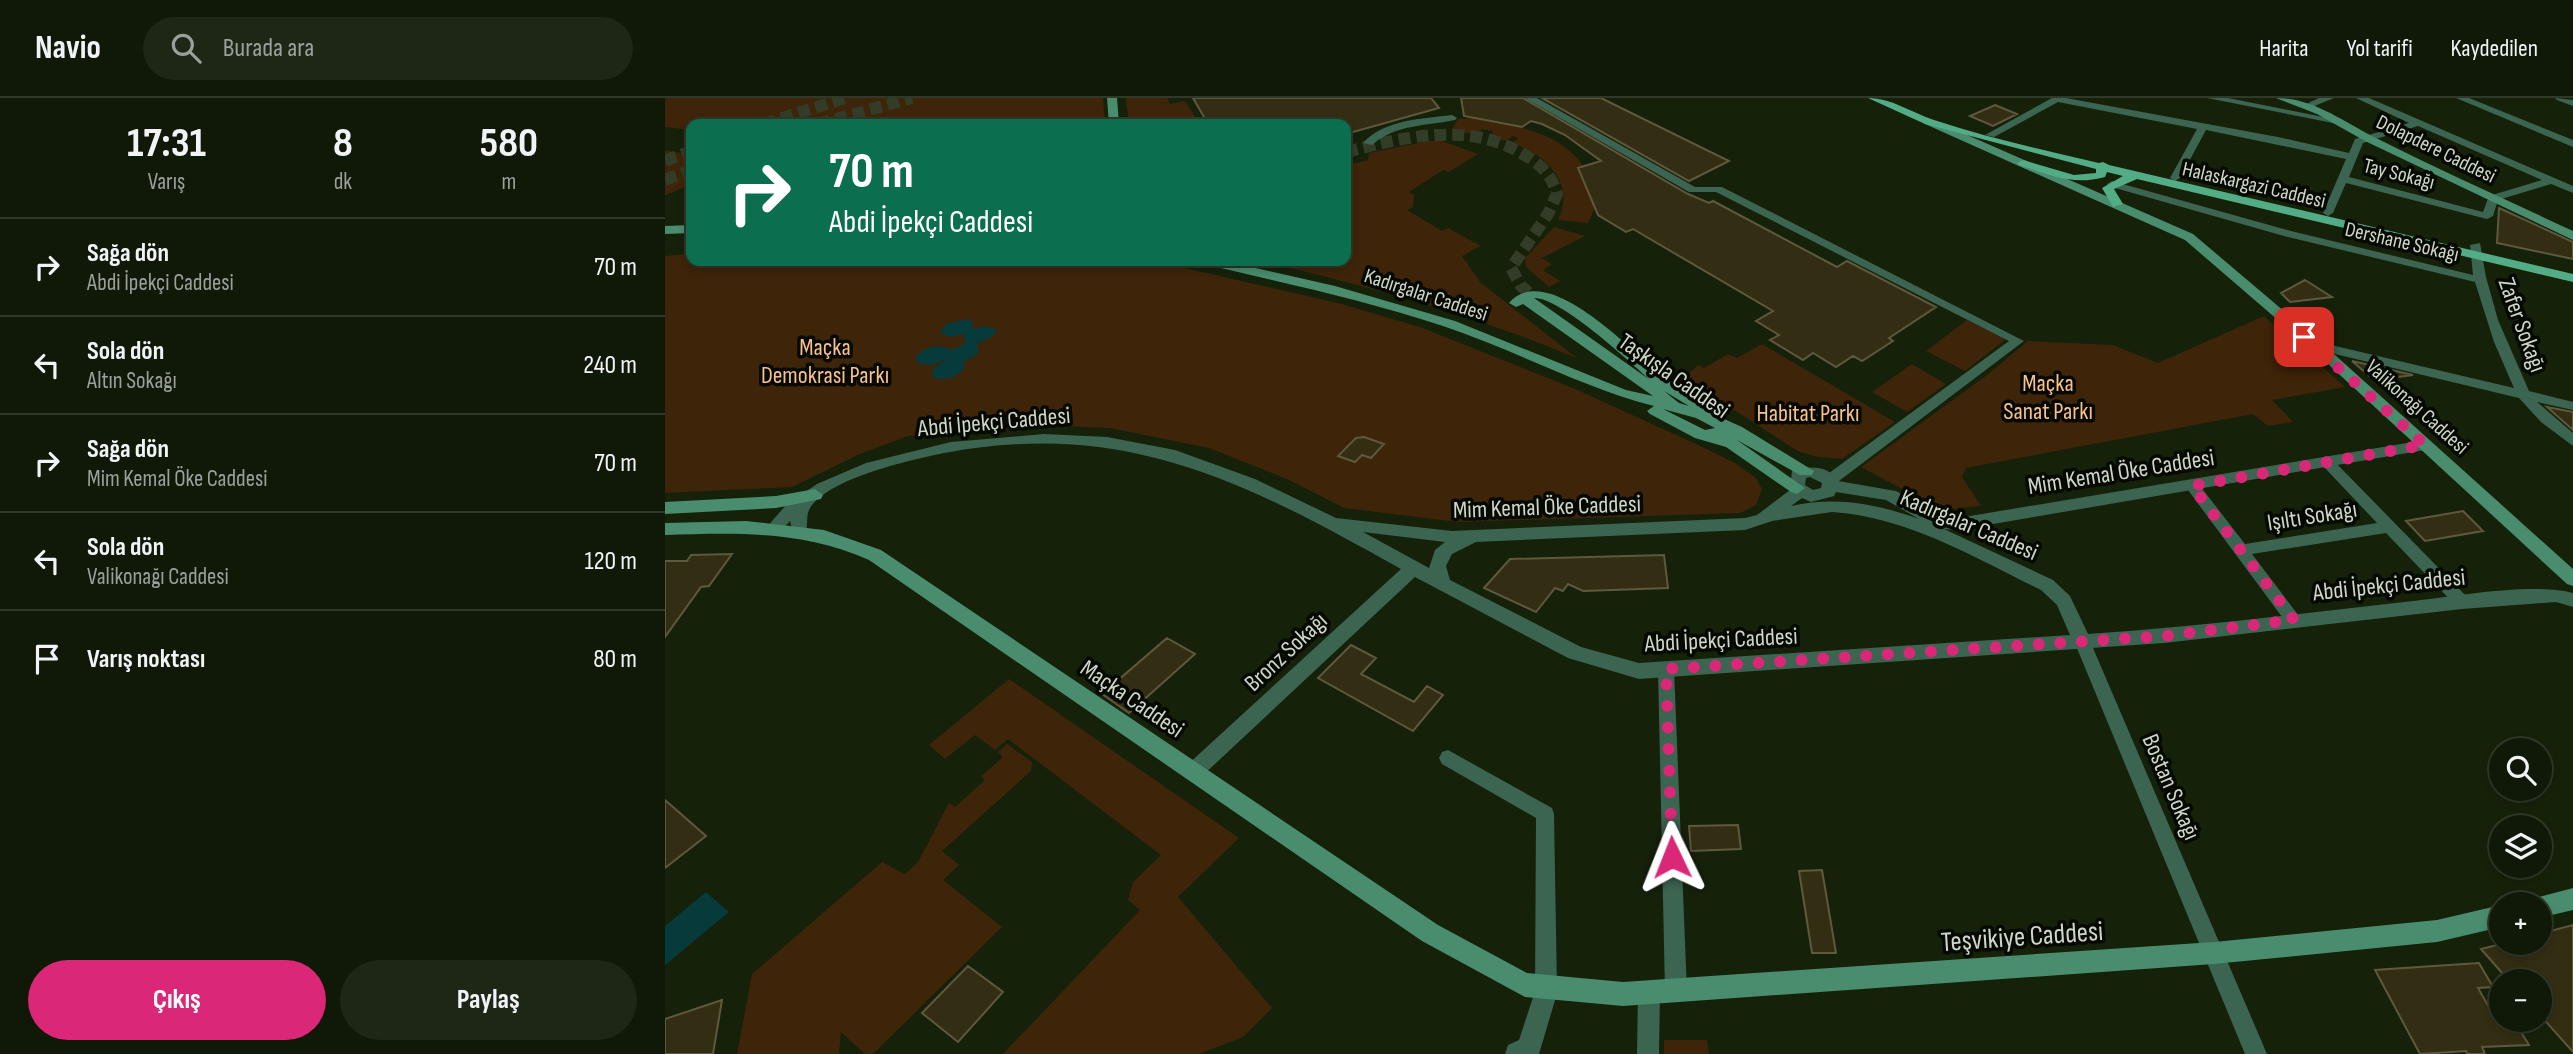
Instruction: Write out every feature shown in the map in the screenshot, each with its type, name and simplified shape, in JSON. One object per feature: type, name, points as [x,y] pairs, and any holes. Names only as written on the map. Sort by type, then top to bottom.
[{"type":"main road","points":[[1112,98],[1114,119]]},
{"type":"main road","name":"Halaskargazi Caddesi","points":[[1873,98],[1929,122],[2100,164],[2134,177],[2475,251],[2573,266]]},
{"type":"main road","points":[[1893,98],[1941,119],[1990,135],[2100,164],[2170,177]]},
{"type":"main road","name":"Dolapdere Caddesi","points":[[2281,98],[2307,106],[2369,139],[2573,236]]},
{"type":"main road","name":"Valikonağı Caddesi","points":[[1929,122],[2189,237],[2314,345],[2573,579]]},
{"type":"main road","points":[[2023,163],[2084,179],[2095,177],[2100,164]]},
{"type":"main road","points":[[2117,204],[2109,194],[2108,188],[2112,184],[2134,177],[2170,177]]},
{"type":"main road","name":"Halaskargazi Caddesi","points":[[2170,177],[2328,213],[2573,278]]},
{"type":"main road","points":[[665,230],[686,229]]},
{"type":"main road","name":"Kadırgalar Caddesi","points":[[1231,266],[1335,290],[1450,324],[1621,393],[1700,434],[1738,440]]},
{"type":"main road","points":[[1640,380],[1607,369],[1517,309],[1517,302],[1531,295],[1551,298],[1619,344],[1659,381]]},
{"type":"main road","name":"Taşkışla Caddesi","points":[[1798,489],[1738,440],[1659,381],[1529,298],[1684,411],[1738,440],[1807,471]]},
{"type":"main road","name":"Kadırgalar Caddesi","points":[[1621,393],[1684,411]]},
{"type":"main road","points":[[665,508],[809,498]]},
{"type":"main road","name":"Maçka Caddesi","points":[[665,529],[799,529],[843,540],[875,555],[1430,933],[1525,985],[1546,990]]},
{"type":"main road","points":[[2552,904],[2573,899]]},
{"type":"main road","name":"Teşvikiye Caddesi","points":[[1546,990],[1676,992],[2214,953],[2437,931],[2489,919]]},
{"type":"street","points":[[1530,98],[1693,190],[1717,189],[2018,341],[1831,482],[1828,492],[1818,496],[1798,489],[1796,478],[1807,471],[1818,472],[1831,482],[1890,495],[1948,532]]},
{"type":"street","points":[[1990,135],[2058,98],[2289,141],[2351,157]]},
{"type":"street","points":[[2212,98],[2338,121]]},
{"type":"street","points":[[2307,106],[2329,98]]},
{"type":"street","points":[[2361,98],[2573,190]]},
{"type":"street","points":[[2461,98],[2573,144]]},
{"type":"street","points":[[2560,98],[2573,103]]},
{"type":"street","points":[[1368,143],[1377,134],[1391,129],[1452,118]]},
{"type":"street","points":[[2328,213],[2359,141],[2418,123]]},
{"type":"street","points":[[2170,177],[2203,127]]},
{"type":"street","name":"Tay Sokağı","points":[[2342,179],[2487,216],[2493,198]]},
{"type":"street","points":[[2493,198],[2552,181]]},
{"type":"street","name":"Dershane Sokağı","points":[[2112,184],[2275,231],[2480,280]]},
{"type":"street","name":"Zafer Sokağı","points":[[2475,251],[2480,280],[2523,394],[2573,441]]},
{"type":"street","points":[[2314,345],[2573,406]]},
{"type":"street","name":"Abdi İpekçi Caddesi","points":[[773,528],[792,509],[809,498],[866,470],[916,451],[1030,439],[1091,439],[1181,458],[1329,522],[1412,569],[1588,658],[1639,671],[2164,636],[2462,602],[2556,595],[2573,600]]},
{"type":"street","name":"Mim Kemal Öke Caddesi","points":[[1948,532],[2425,445]]},
{"type":"street","points":[[2327,463],[2462,602]]},
{"type":"street","points":[[2192,486],[2294,620]]},
{"type":"street","name":"Mim Kemal Öke Caddesi","points":[[1329,522],[1452,537],[1745,524],[1763,519],[1798,489]]},
{"type":"street","points":[[799,529],[797,520],[809,498]]},
{"type":"street","name":"Kadırgalar Caddesi","points":[[1763,519],[1813,507],[1862,509],[1948,532],[2047,585],[2064,601],[2082,641]]},
{"type":"street","name":"Işıltı Sokağı","points":[[2242,550],[2389,527]]},
{"type":"street","points":[[1443,584],[1436,569],[1437,560],[1448,547],[1479,535]]},
{"type":"street","name":"Bronz Sokağı","points":[[1193,772],[1412,569]]},
{"type":"street","name":"Bostan Sokağı","points":[[2082,641],[2256,1054]]},
{"type":"street","points":[[1666,669],[1676,992]]},
{"type":"street","points":[[1448,758],[1545,814],[1546,990],[1529,1048],[1517,1054]]},
{"type":"street","points":[[1648,1054],[1649,993]]},
{"type":"green space","points":[[665,98],[1103,98],[1105,119],[686,119],[686,129],[665,127]]},
{"type":"green space","points":[[1126,98],[1167,98],[1170,104],[1185,101],[1197,119],[1128,119]]},
{"type":"green space","points":[[1472,118],[1533,131],[1547,136],[1572,153],[1583,165],[1578,168],[1595,208],[1588,223],[1558,220],[1563,207],[1563,194],[1555,172],[1536,155],[1512,143],[1518,138],[1513,136],[1506,141],[1490,137],[1493,131],[1482,129],[1477,134],[1451,131],[1458,119]]},
{"type":"green space","points":[[1429,141],[1442,141],[1478,154],[1449,172],[1443,170],[1409,192],[1414,195],[1413,207],[1407,210],[1442,231],[1448,228],[1481,246],[1462,256],[1480,282],[1578,359],[1501,329],[1422,303],[1282,266],[1351,266],[1351,165],[1368,160],[1369,153]]},
{"type":"green space","points":[[665,150],[686,154],[686,187],[665,195]]},
{"type":"green space","points":[[1554,227],[1585,236],[1542,258],[1552,264],[1543,270],[1560,281],[1549,287],[1526,267],[1525,258]]},
{"type":"green space","name":"Maçka Demokrasi Parkı","points":[[686,254],[686,266],[1176,266],[1338,303],[1420,327],[1573,388],[1696,444],[1735,463],[1756,478],[1762,489],[1756,505],[1740,513],[1458,522],[1344,508],[1287,479],[1209,448],[1110,428],[1058,426],[908,436],[862,453],[792,487],[665,493],[665,256]]},
{"type":"green space","name":"Maçka Sanat Parkı","points":[[2264,316],[2345,387],[2272,400],[2293,422],[2268,426],[2253,414],[1966,468],[1962,477],[1981,506],[1941,510],[1861,467],[1987,375],[2028,341],[2113,345],[2158,363]]},
{"type":"green space","points":[[1967,320],[2006,339],[1965,371],[1926,351]]},
{"type":"green space","name":"Habitat Parkı","points":[[1762,344],[1895,422],[1842,459],[1818,457],[1798,451],[1684,378],[1698,365],[1704,368],[1728,354],[1737,358]]},
{"type":"green space","points":[[1912,364],[1946,384],[1907,412],[1872,392]]},
{"type":"green space","points":[[1009,679],[1239,838],[1178,897],[1272,1008],[1243,1037],[1199,1054],[1003,1054],[1140,910],[1128,900],[1133,882],[1161,855],[1008,739],[995,750],[975,735],[945,759],[929,745]]},
{"type":"green space","points":[[1007,744],[1032,762],[1031,771],[942,851],[959,865],[943,880],[1002,927],[873,1054],[865,1054],[841,1032],[839,1054],[737,1054],[752,974],[882,862],[905,874],[918,862],[949,803],[955,807],[985,780],[981,776],[1003,757],[998,752]]},
{"type":"green space","points":[[1664,1040],[1707,1040],[1709,1054],[1664,1054]]},
{"type":"water","points":[[967,319],[973,322],[972,329],[985,326],[996,329],[995,335],[977,344],[979,353],[964,362],[964,369],[957,375],[945,379],[932,377],[933,368],[947,360],[930,365],[917,363],[916,357],[932,347],[941,346],[950,350],[965,344],[964,334],[950,337],[940,333],[946,324]]},
{"type":"water","points":[[706,892],[729,912],[665,965],[665,926]]},
{"type":"building","points":[[1193,98],[1431,98],[1439,108],[1351,133],[1351,119],[1205,119]]},
{"type":"building","points":[[1461,98],[1523,98],[1688,194],[1709,203],[1713,201],[1837,267],[1847,261],[1936,307],[1889,338],[1893,341],[1862,361],[1853,356],[1836,367],[1813,353],[1803,360],[1770,340],[1779,335],[1756,321],[1773,311],[1633,229],[1626,232],[1598,215],[1578,168],[1601,161],[1565,135],[1542,124],[1531,121],[1522,127],[1464,116]]},
{"type":"building","points":[[1542,98],[1601,98],[1729,161],[1689,181]]},
{"type":"building","points":[[1995,105],[2017,114],[1993,126],[1970,116]]},
{"type":"building","points":[[2499,208],[2573,242],[2573,259],[2497,243]]},
{"type":"building","points":[[2305,280],[2332,297],[2290,302],[2281,293]]},
{"type":"building","points":[[2352,361],[2413,375],[2374,380]]},
{"type":"building","points":[[2547,407],[2573,412],[2573,430]]},
{"type":"building","points":[[1364,437],[1384,444],[1371,458],[1362,455],[1355,462],[1338,456],[1356,438]]},
{"type":"building","points":[[2463,511],[2483,531],[2425,541],[2406,521]]},
{"type":"building","points":[[732,554],[709,586],[701,587],[665,637],[665,561],[687,561],[691,555]]},
{"type":"building","points":[[1664,555],[1668,588],[1583,591],[1568,584],[1563,591],[1555,588],[1536,612],[1484,588],[1510,559]]},
{"type":"building","points":[[1167,638],[1195,654],[1129,713],[1102,694]]},
{"type":"building","points":[[1351,645],[1376,658],[1361,674],[1414,702],[1427,686],[1443,695],[1413,731],[1318,678]]},
{"type":"building","points":[[665,800],[706,836],[665,868]]},
{"type":"building","points":[[1738,825],[1741,849],[1691,851],[1689,826]]},
{"type":"building","points":[[1822,870],[1836,953],[1812,953],[1799,871]]},
{"type":"building","points":[[2573,925],[2573,1052],[2552,1029],[2552,969],[2499,969],[2481,949],[2489,947],[2489,955],[2552,955],[2552,931]]},
{"type":"building","points":[[2479,963],[2489,980],[2489,987],[2478,988],[2489,1007],[2489,1032],[2521,1032],[2529,1045],[2482,1047],[2485,1054],[2468,1054],[2466,1051],[2420,1054],[2375,970]]},
{"type":"building","points":[[968,966],[1003,992],[958,1042],[922,1013]]},
{"type":"building","points":[[722,1000],[713,1054],[665,1054],[665,1019]]},
{"type":"tunnel","points":[[780,119],[845,98]]},
{"type":"tunnel","points":[[836,119],[912,98]]},
{"type":"tunnel","points":[[1351,151],[1413,137],[1458,135],[1502,144],[1535,162],[1549,176],[1557,194],[1548,214],[1511,268],[1521,286],[1533,296]]},
{"type":"tunnel","points":[[665,161],[686,153]]},
{"type":"tunnel","points":[[665,180],[686,172]]},
{"type":"route","points":[[1672,857],[1666,669],[2164,636],[2294,620],[2192,486],[2425,445],[2304,337]]}]
